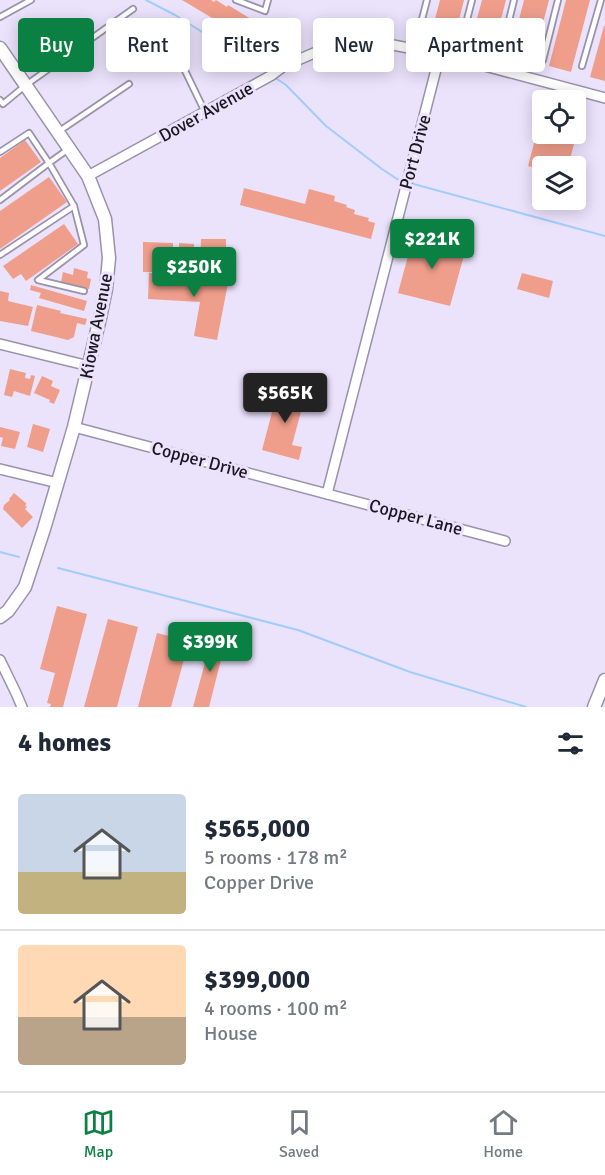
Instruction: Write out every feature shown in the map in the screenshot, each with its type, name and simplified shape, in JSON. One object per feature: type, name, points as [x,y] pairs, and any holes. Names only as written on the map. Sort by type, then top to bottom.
[{"type":"street","name":"Dover Avenue","points":[[88,176],[272,75],[284,66],[314,53],[351,46],[393,45],[406,47]]},
{"type":"street","name":"Kiowa Avenue","points":[[0,48],[88,176],[105,219],[109,258],[100,318],[58,483],[25,587],[8,611],[0,617]]},
{"type":"street","name":"Port Drive","points":[[327,494],[435,72]]},
{"type":"street","name":"Dover Avenue","points":[[508,72],[605,98]]},
{"type":"street","points":[[0,344],[89,366]]},
{"type":"street","name":"Copper Drive","points":[[74,427],[327,494]]},
{"type":"street","points":[[0,469],[58,483]]},
{"type":"street","name":"Copper Lane","points":[[327,494],[505,541]]},
{"type":"street","points":[[0,660],[21,707]]},
{"type":"street","points":[[594,707],[605,680]]},
{"type":"lane","points":[[0,17],[31,0]]},
{"type":"lane","points":[[236,0],[265,11],[268,0]]},
{"type":"lane","points":[[422,18],[427,0]]},
{"type":"lane","points":[[467,18],[472,0]]},
{"type":"lane","points":[[510,18],[514,0]]},
{"type":"lane","points":[[545,52],[558,0]]},
{"type":"lane","points":[[582,66],[601,0]]},
{"type":"lane","points":[[0,100],[3,104],[133,9]]},
{"type":"lane","points":[[186,72],[205,112]]},
{"type":"lane","points":[[58,132],[129,84]]},
{"type":"lane","points":[[0,152],[29,133],[49,163],[74,206],[84,245],[38,280],[84,291]]},
{"type":"lane","points":[[0,200],[70,149]]},
{"type":"lane","points":[[0,255],[74,206]]},
{"type":"building","points":[[182,0],[211,0],[214,2],[216,0],[249,18],[212,18]]},
{"type":"building","points":[[440,0],[464,0],[460,18],[435,18]]},
{"type":"building","points":[[482,0],[506,0],[501,18],[477,18]]},
{"type":"building","points":[[524,0],[549,0],[544,18],[519,18]]},
{"type":"building","points":[[566,0],[590,0],[571,72],[549,66]]},
{"type":"building","points":[[605,26],[605,81],[590,77]]},
{"type":"building","points":[[25,140],[41,162],[0,191],[0,158]]},
{"type":"building","points":[[534,144],[574,144],[571,156],[532,156],[532,167],[528,166]]},
{"type":"building","points":[[49,177],[67,202],[0,249],[0,211]]},
{"type":"building","points":[[244,188],[305,204],[309,189],[335,196],[334,201],[347,205],[346,207],[355,210],[354,214],[369,218],[368,221],[375,223],[371,239],[240,205]]},
{"type":"building","points":[[64,224],[78,244],[26,281],[21,274],[13,279],[3,266]]},
{"type":"building","points":[[414,234],[466,248],[450,306],[398,293]]},
{"type":"building","points":[[201,239],[226,239],[226,273],[200,272]]},
{"type":"building","points":[[143,242],[173,243],[173,247],[179,247],[179,243],[194,244],[194,273],[143,272]]},
{"type":"building","points":[[74,268],[88,272],[87,278],[91,279],[89,289],[61,282],[63,272],[73,275]]},
{"type":"building","points":[[149,273],[229,278],[217,340],[194,336],[200,302],[148,299]]},
{"type":"building","points":[[522,273],[553,281],[549,298],[517,289]]},
{"type":"building","points":[[31,285],[87,301],[84,311],[39,298],[41,293],[30,290]]},
{"type":"building","points":[[0,291],[9,293],[8,301],[33,307],[28,326],[0,321]]},
{"type":"building","points":[[37,305],[87,319],[85,325],[77,323],[74,337],[68,340],[31,331]]},
{"type":"building","points":[[10,369],[26,373],[25,378],[30,379],[31,375],[35,376],[30,396],[14,391],[12,397],[4,395]]},
{"type":"building","points":[[42,376],[53,381],[51,386],[60,390],[54,404],[34,393]]},
{"type":"building","points":[[279,386],[306,393],[292,445],[302,447],[299,460],[262,450]]},
{"type":"building","points":[[33,424],[50,429],[43,452],[27,447]]},
{"type":"building","points":[[0,427],[20,432],[15,449],[1,446],[3,438],[0,437]]},
{"type":"building","points":[[14,493],[27,504],[25,509],[33,517],[22,528],[3,509]]},
{"type":"building","points":[[57,606],[87,614],[63,707],[50,707],[51,704],[47,703],[55,673],[40,669]]},
{"type":"building","points":[[108,619],[138,627],[117,707],[84,707]]},
{"type":"building","points":[[157,633],[189,641],[171,707],[138,707]]},
{"type":"building","points":[[212,637],[226,640],[209,707],[193,707]]},
{"type":"waterway","points":[[146,0],[175,15],[269,74]]},
{"type":"waterway","points":[[274,77],[286,85],[326,126],[382,169],[405,182]]},
{"type":"waterway","points":[[410,183],[605,236]]},
{"type":"waterway","points":[[0,552],[19,557]]},
{"type":"waterway","points":[[58,568],[298,630],[410,672],[526,707]]}]
